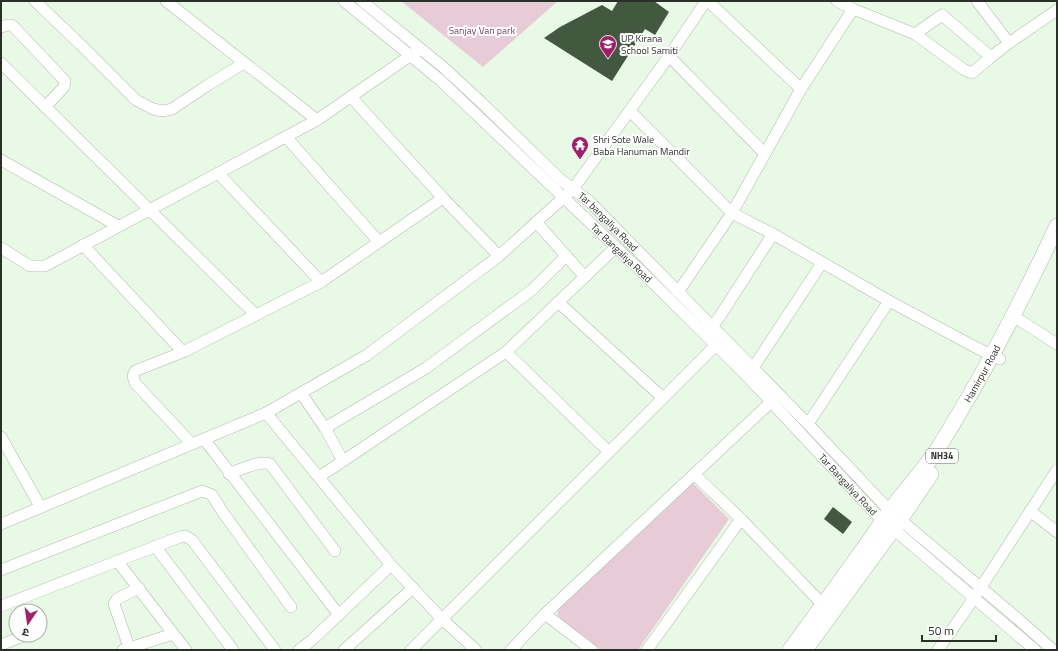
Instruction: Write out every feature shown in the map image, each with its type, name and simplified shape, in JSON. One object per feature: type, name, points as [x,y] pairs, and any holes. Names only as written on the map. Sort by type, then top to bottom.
[{"type":"highway","name":"NH34","points":[[1017,319],[1057,226]]},
{"type":"highway","name":"NH34","points":[[805,650],[892,520],[965,419],[996,357],[1057,248]]},
{"type":"highway","name":"NH34","points":[[790,650],[822,605],[892,520]]},
{"type":"street","points":[[35,1],[136,100],[153,109],[164,111],[172,110],[208,85],[244,63]]},
{"type":"street","points":[[166,1],[317,120]]},
{"type":"street","name":"Tar Bangaliya Road","points":[[344,1],[363,6],[411,55],[440,80],[616,247],[709,331],[771,402],[790,414],[876,514],[892,520]]},
{"type":"street","points":[[1,524],[40,506],[266,413],[367,355],[499,256],[573,189],[707,1],[802,89]]},
{"type":"street","points":[[836,1],[915,34],[968,72],[972,73],[991,56],[1057,10]]},
{"type":"street","points":[[976,1],[1009,43]]},
{"type":"street","name":"Tar bangaliya Road","points":[[363,6],[421,48],[484,104],[560,180],[589,201],[678,292],[709,331]]},
{"type":"street","points":[[678,292],[732,212],[802,89],[853,9]]},
{"type":"street","points":[[915,34],[942,15],[991,56]]},
{"type":"street","points":[[1,28],[12,25],[64,81],[64,87],[45,107]]},
{"type":"street","points":[[1,248],[30,266],[44,266],[317,120],[421,48]]},
{"type":"street","points":[[669,56],[765,154]]},
{"type":"street","points":[[4,71],[45,107],[256,315]]},
{"type":"street","points":[[351,97],[443,198],[499,256]]},
{"type":"street","points":[[630,111],[732,212],[889,301],[996,357]]},
{"type":"street","points":[[286,137],[379,242]]},
{"type":"street","points":[[1,160],[118,226]]},
{"type":"street","points":[[218,173],[321,282]]},
{"type":"street","points":[[191,443],[135,383],[133,376],[135,372],[183,352],[321,282],[443,198]]},
{"type":"street","points":[[536,222],[584,277]]},
{"type":"street","points":[[709,331],[773,234]]},
{"type":"street","points":[[83,245],[183,352]]},
{"type":"street","points":[[319,477],[506,352],[616,247]]},
{"type":"street","points":[[325,428],[426,368],[532,290],[566,256]]},
{"type":"street","points":[[753,368],[822,263]]},
{"type":"street","points":[[808,424],[889,301]]},
{"type":"street","points":[[558,302],[663,398]]},
{"type":"street","points":[[1017,319],[1057,344]]},
{"type":"street","points":[[411,650],[720,342]]},
{"type":"street","name":"Tar bangaliya Road","points":[[720,342],[753,368],[790,414],[808,424],[892,520]]},
{"type":"street","points":[[506,352],[609,452]]},
{"type":"street","points":[[301,393],[325,428],[343,461]]},
{"type":"street","points":[[511,650],[544,614],[694,474],[712,455],[771,402]]},
{"type":"street","points":[[266,413],[391,565],[442,619],[476,650]]},
{"type":"street","points":[[1,437],[40,506]]},
{"type":"street","points":[[204,439],[229,474],[338,615]]},
{"type":"street","points":[[229,474],[255,464],[266,462],[270,464],[335,551]]},
{"type":"street","points":[[938,650],[974,598],[1057,470]]},
{"type":"street","points":[[694,474],[741,519],[822,605]]},
{"type":"street","points":[[1,570],[202,491],[212,495],[291,607]]},
{"type":"street","points":[[1030,511],[1057,532]]},
{"type":"street","points":[[647,650],[741,519]]},
{"type":"street","points":[[892,520],[980,588],[1053,650]]},
{"type":"street","points":[[892,520],[974,598],[1035,650]]},
{"type":"street","points":[[1,606],[118,562],[155,546],[185,536],[189,537],[276,650]]},
{"type":"street","points":[[155,546],[233,650]]},
{"type":"street","points":[[118,562],[186,650]]},
{"type":"street","points":[[299,650],[312,640],[391,565]]},
{"type":"street","points":[[139,588],[116,599],[114,604],[126,649],[153,646],[173,634]]},
{"type":"street","points":[[344,650],[413,588]]},
{"type":"street","points":[[544,614],[592,650]]},
{"type":"green space","name":"Sanjay Van park","points":[[401,1],[558,1],[483,67]]},
{"type":"green space","points":[[691,481],[729,519],[638,650],[601,650],[561,619],[558,616],[558,610]]},
{"type":"building","points":[[618,1],[654,1],[669,12],[655,35],[645,29],[612,81],[544,38],[560,27],[602,5],[612,11]]},
{"type":"building","points":[[833,507],[852,522],[843,534],[824,519]]},
{"type":"place","name":"UP Kirana School Samiti","points":[[608,59]]},
{"type":"place","name":"Shri Sote Wale Baba Hanuman Mandir","points":[[580,160]]}]
